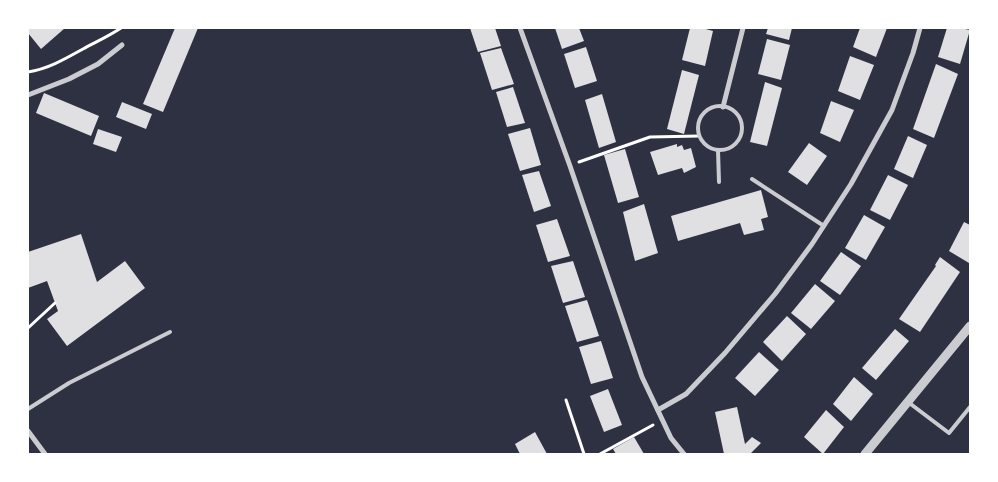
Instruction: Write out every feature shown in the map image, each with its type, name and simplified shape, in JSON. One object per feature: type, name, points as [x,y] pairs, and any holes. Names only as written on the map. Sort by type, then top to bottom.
[{"type":"street","points":[[520,28],[570,166],[642,376],[671,438],[684,454]]},
{"type":"street","points":[[723,107],[743,28]]},
{"type":"street","points":[[658,410],[686,394],[725,352],[775,294],[824,226],[851,184],[892,110],[920,28]]},
{"type":"street","points":[[28,95],[69,80],[98,64],[122,45]]},
{"type":"street","points":[[865,454],[970,326]]},
{"type":"street","points":[[28,431],[45,454]]},
{"type":"lane","points":[[716,107],[723,107],[735,113],[739,118],[741,132],[734,144],[729,148],[718,150],[709,147],[699,136],[698,128],[703,114],[716,107]]},
{"type":"lane","points":[[718,150],[720,182]]},
{"type":"lane","points":[[752,179],[824,226]]},
{"type":"lane","points":[[28,409],[69,383],[170,332]]},
{"type":"lane","points":[[908,402],[949,433],[970,407]]},
{"type":"path","points":[[28,72],[37,71],[66,59],[121,28]]},
{"type":"path","points":[[570,166],[650,137],[699,136]]},
{"type":"path","points":[[28,328],[55,303]]},
{"type":"path","points":[[566,400],[584,454]]},
{"type":"path","points":[[600,454],[662,420]]},
{"type":"building","points":[[28,28],[65,28],[41,49],[28,33]]},
{"type":"building","points":[[175,28],[198,28],[163,112],[143,104]]},
{"type":"building","points":[[470,28],[495,28],[501,46],[478,52]]},
{"type":"building","points":[[555,28],[579,28],[584,41],[562,49]]},
{"type":"building","points":[[690,28],[702,28],[713,31],[705,66],[682,60]]},
{"type":"building","points":[[768,28],[792,28],[789,40],[766,34]]},
{"type":"building","points":[[860,28],[887,28],[876,57],[853,47]]},
{"type":"building","points":[[947,28],[970,30],[960,64],[938,57]]},
{"type":"building","points":[[767,39],[790,45],[781,80],[758,74]]},
{"type":"building","points":[[586,47],[597,81],[575,88],[564,54]]},
{"type":"building","points":[[501,48],[514,84],[492,90],[480,53]]},
{"type":"building","points":[[850,56],[874,65],[860,100],[838,91]]},
{"type":"building","points":[[936,64],[958,74],[934,138],[913,129]]},
{"type":"building","points":[[682,70],[699,75],[684,134],[667,129]]},
{"type":"building","points":[[765,82],[782,88],[767,146],[750,142]]},
{"type":"building","points":[[513,87],[525,123],[507,127],[496,92]]},
{"type":"building","points":[[44,93],[99,116],[91,136],[36,113]]},
{"type":"building","points":[[602,94],[616,142],[599,148],[585,100]]},
{"type":"building","points":[[831,101],[854,110],[840,142],[820,133]]},
{"type":"building","points":[[122,102],[152,114],[146,129],[116,117]]},
{"type":"building","points":[[530,128],[541,165],[520,171],[508,134]]},
{"type":"building","points":[[98,129],[122,137],[116,152],[93,144]]},
{"type":"building","points":[[908,136],[927,145],[913,178],[894,169]]},
{"type":"building","points":[[809,143],[827,156],[807,185],[788,172]]},
{"type":"building","points":[[677,144],[677,147],[682,145],[684,150],[691,148],[696,167],[684,173],[682,168],[658,175],[650,152]]},
{"type":"building","points":[[625,149],[639,197],[618,203],[604,155]]},
{"type":"building","points":[[539,171],[551,206],[534,212],[522,175]]},
{"type":"building","points":[[888,175],[908,185],[890,220],[870,210]]},
{"type":"building","points":[[761,190],[768,217],[761,219],[764,230],[744,235],[740,223],[678,241],[671,216]]},
{"type":"building","points":[[644,204],[658,253],[635,261],[623,212]]},
{"type":"building","points":[[864,215],[885,227],[866,260],[845,248]]},
{"type":"building","points":[[557,219],[570,256],[548,262],[536,225]]},
{"type":"building","points":[[964,222],[970,225],[969,263],[949,251]]},
{"type":"building","points":[[81,234],[97,282],[125,261],[145,288],[67,346],[47,319],[58,311],[47,281],[28,288],[28,252]]},
{"type":"building","points":[[841,252],[861,266],[840,295],[820,281]]},
{"type":"building","points":[[940,257],[960,272],[920,332],[899,319],[936,266]]},
{"type":"building","points":[[573,261],[585,297],[563,303],[551,266]]},
{"type":"building","points":[[815,284],[835,301],[811,329],[791,313]]},
{"type":"building","points":[[587,300],[599,336],[577,342],[565,306]]},
{"type":"building","points":[[787,316],[806,334],[782,361],[763,342]]},
{"type":"building","points":[[895,329],[909,341],[876,380],[862,368]]},
{"type":"building","points":[[601,341],[613,378],[591,384],[579,347]]},
{"type":"building","points":[[759,352],[779,370],[755,396],[735,378]]},
{"type":"building","points":[[854,377],[873,394],[851,421],[833,404]]},
{"type":"building","points":[[608,389],[622,425],[604,432],[590,396]]},
{"type":"building","points":[[737,407],[745,444],[752,437],[761,443],[750,454],[724,454],[715,412]]},
{"type":"building","points":[[826,410],[844,427],[823,454],[804,437]]},
{"type":"building","points":[[535,432],[547,454],[520,454],[515,444]]},
{"type":"building","points":[[634,437],[644,454],[616,454],[613,449]]}]
